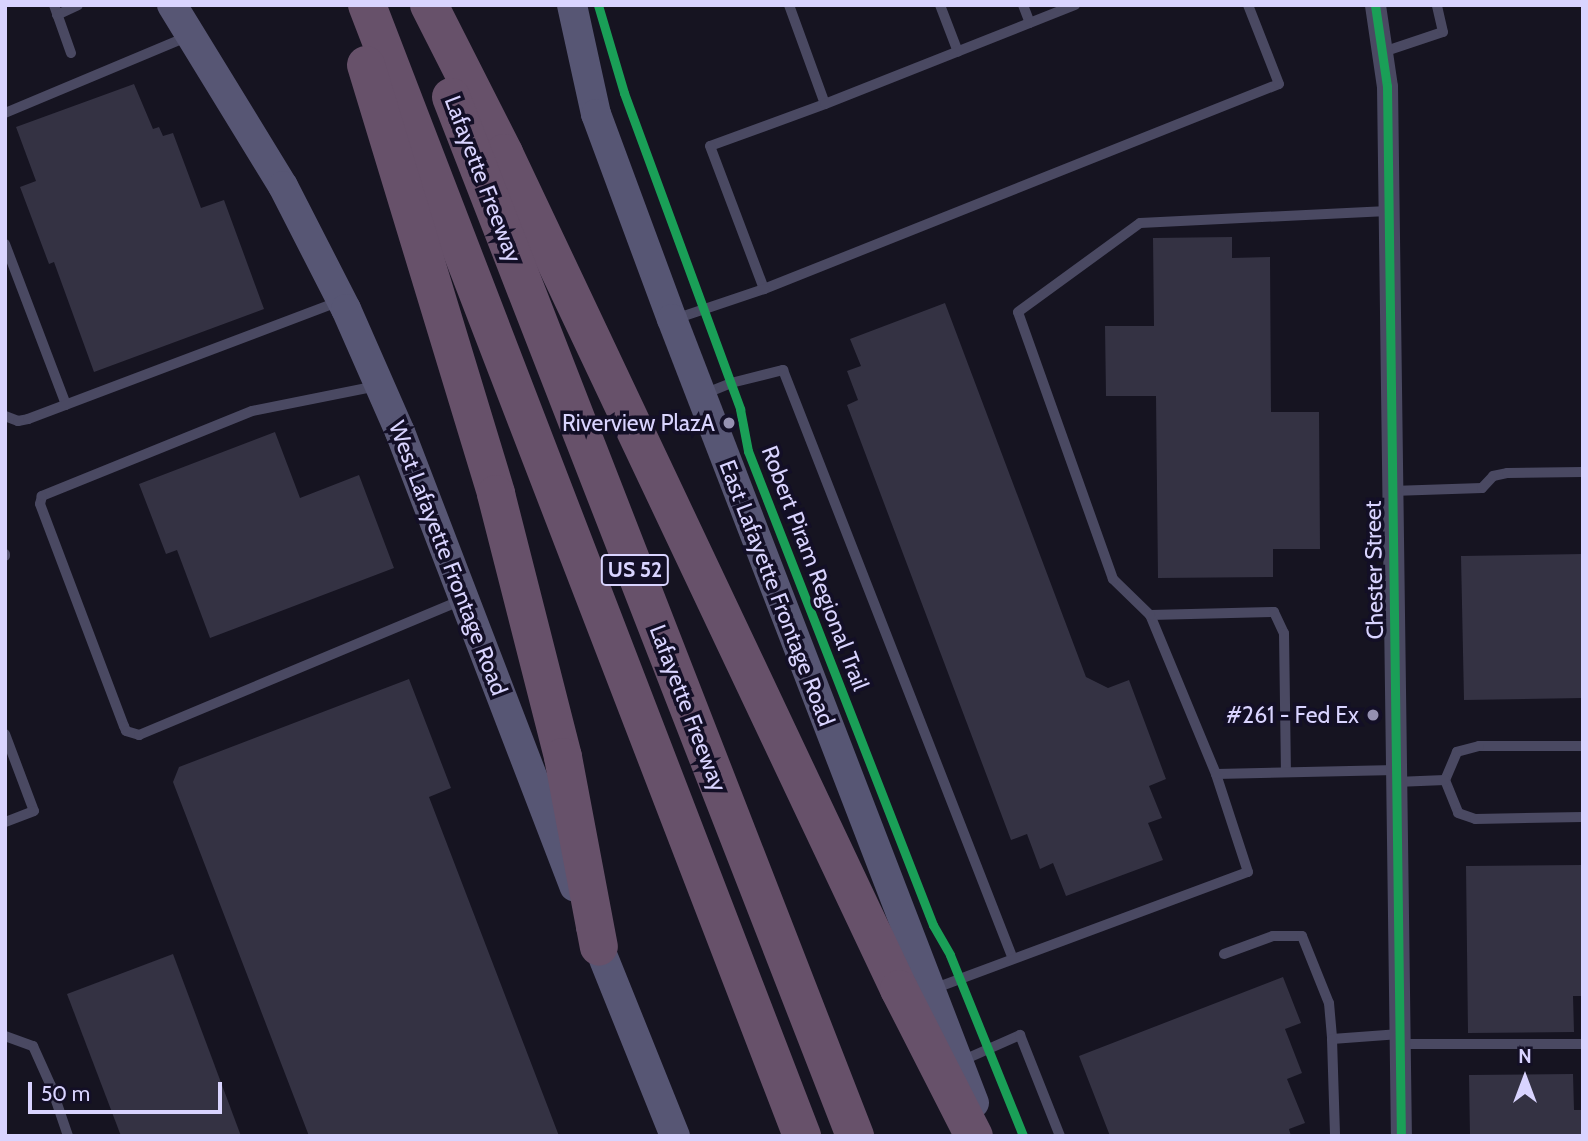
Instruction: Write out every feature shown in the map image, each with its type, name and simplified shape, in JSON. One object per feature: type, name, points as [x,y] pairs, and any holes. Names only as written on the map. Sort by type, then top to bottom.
[{"type":"highway","points":[[351,5],[372,89],[499,507],[566,769],[598,947]]},
{"type":"highway","name":"Lafayette Freeway","points":[[366,5],[802,1136]]},
{"type":"highway","name":"Lafayette Freeway","points":[[415,5],[855,1136]]},
{"type":"highway","points":[[429,5],[918,995],[974,1136]]},
{"type":"main road","name":"West Lafayette Frontage Road","points":[[172,5],[283,186],[380,385],[598,947],[675,1136]]},
{"type":"main road","name":"East Lafayette Frontage Road","points":[[572,5],[596,114],[701,395],[918,995],[958,1062],[986,1136]]},
{"type":"street","name":"Chester Street","points":[[1375,5],[1387,86],[1401,1136]]},
{"type":"lane","points":[[71,53],[55,10],[78,5]]},
{"type":"lane","points":[[789,5],[825,104]]},
{"type":"lane","points":[[940,5],[958,51]]},
{"type":"lane","points":[[1023,5],[1030,23]]},
{"type":"lane","points":[[764,289],[710,146],[825,104],[1075,5]]},
{"type":"lane","points":[[672,319],[764,289],[1279,84],[1248,5]]},
{"type":"lane","points":[[1383,52],[1443,32],[1437,5]]},
{"type":"lane","points":[[5,113],[189,36]]},
{"type":"lane","points":[[918,995],[1248,872],[1216,774],[1150,615],[1113,579],[1018,312],[1140,223],[1388,211]]},
{"type":"lane","points":[[5,244],[66,405]]},
{"type":"lane","points":[[5,416],[18,421],[28,419],[341,301]]},
{"type":"lane","points":[[701,395],[731,383],[783,370],[1013,959]]},
{"type":"lane","points":[[380,385],[252,411],[42,496],[40,504],[124,726],[126,731],[139,735],[465,599]]},
{"type":"lane","points":[[1392,491],[1482,488],[1493,476],[1507,473],[1583,472]]},
{"type":"lane","points":[[1150,615],[1274,612],[1284,633],[1286,772]]},
{"type":"lane","points":[[5,734],[34,811],[5,821]]},
{"type":"lane","points":[[1583,746],[1479,746],[1457,752],[1445,780],[1458,813],[1475,819],[1583,817]]},
{"type":"lane","points":[[1216,774],[1286,772],[1445,780]]},
{"type":"lane","points":[[1224,954],[1273,936],[1302,936],[1329,1003],[1335,1136]]},
{"type":"lane","points":[[958,1062],[1020,1035],[1060,1136]]},
{"type":"lane","points":[[5,1036],[33,1046],[51,1086],[68,1136]]},
{"type":"lane","points":[[1332,1039],[1583,1044]]},
{"type":"building","points":[[134,84],[153,129],[159,127],[163,136],[173,133],[201,208],[224,200],[264,309],[94,372],[54,262],[49,264],[20,187],[36,181],[16,127]]},
{"type":"building","points":[[1232,237],[1232,258],[1270,257],[1271,412],[1319,412],[1320,549],[1273,549],[1273,577],[1158,578],[1156,396],[1106,396],[1105,326],[1154,326],[1153,238]]},
{"type":"building","points":[[945,303],[1086,677],[1108,688],[1129,680],[1166,779],[1149,786],[1162,818],[1148,823],[1163,860],[1066,896],[1053,863],[1040,869],[1027,834],[1011,840],[847,405],[858,400],[847,371],[861,366],[850,339]]},
{"type":"building","points":[[275,432],[300,498],[359,475],[394,568],[210,638],[177,550],[166,554],[139,484]]},
{"type":"building","points":[[1583,554],[1583,698],[1464,700],[1461,556]]},
{"type":"building","points":[[409,679],[451,788],[429,797],[559,1136],[309,1136],[173,782],[179,767]]},
{"type":"building","points":[[1583,865],[1583,996],[1573,996],[1574,1032],[1468,1033],[1466,866]]},
{"type":"building","points":[[173,954],[241,1136],[121,1136],[67,994]]},
{"type":"building","points":[[1283,977],[1301,1023],[1285,1029],[1302,1073],[1287,1079],[1305,1123],[1289,1129],[1291,1136],[1110,1136],[1079,1056]]},
{"type":"building","points":[[1573,1074],[1574,1110],[1583,1110],[1583,1136],[1470,1136],[1469,1075]]},
{"type":"cycle path","name":"Robert Piram Regional Trail","points":[[598,5],[624,93],[740,409],[748,451],[933,925],[950,955],[1023,1136]]},
{"type":"cycle path","points":[[1375,5],[1387,86],[1401,1136]]},
{"type":"place","name":"Riverview PlazA","points":[[729,423]]},
{"type":"place","name":"#261 - Fed Ex","points":[[1373,715]]}]
